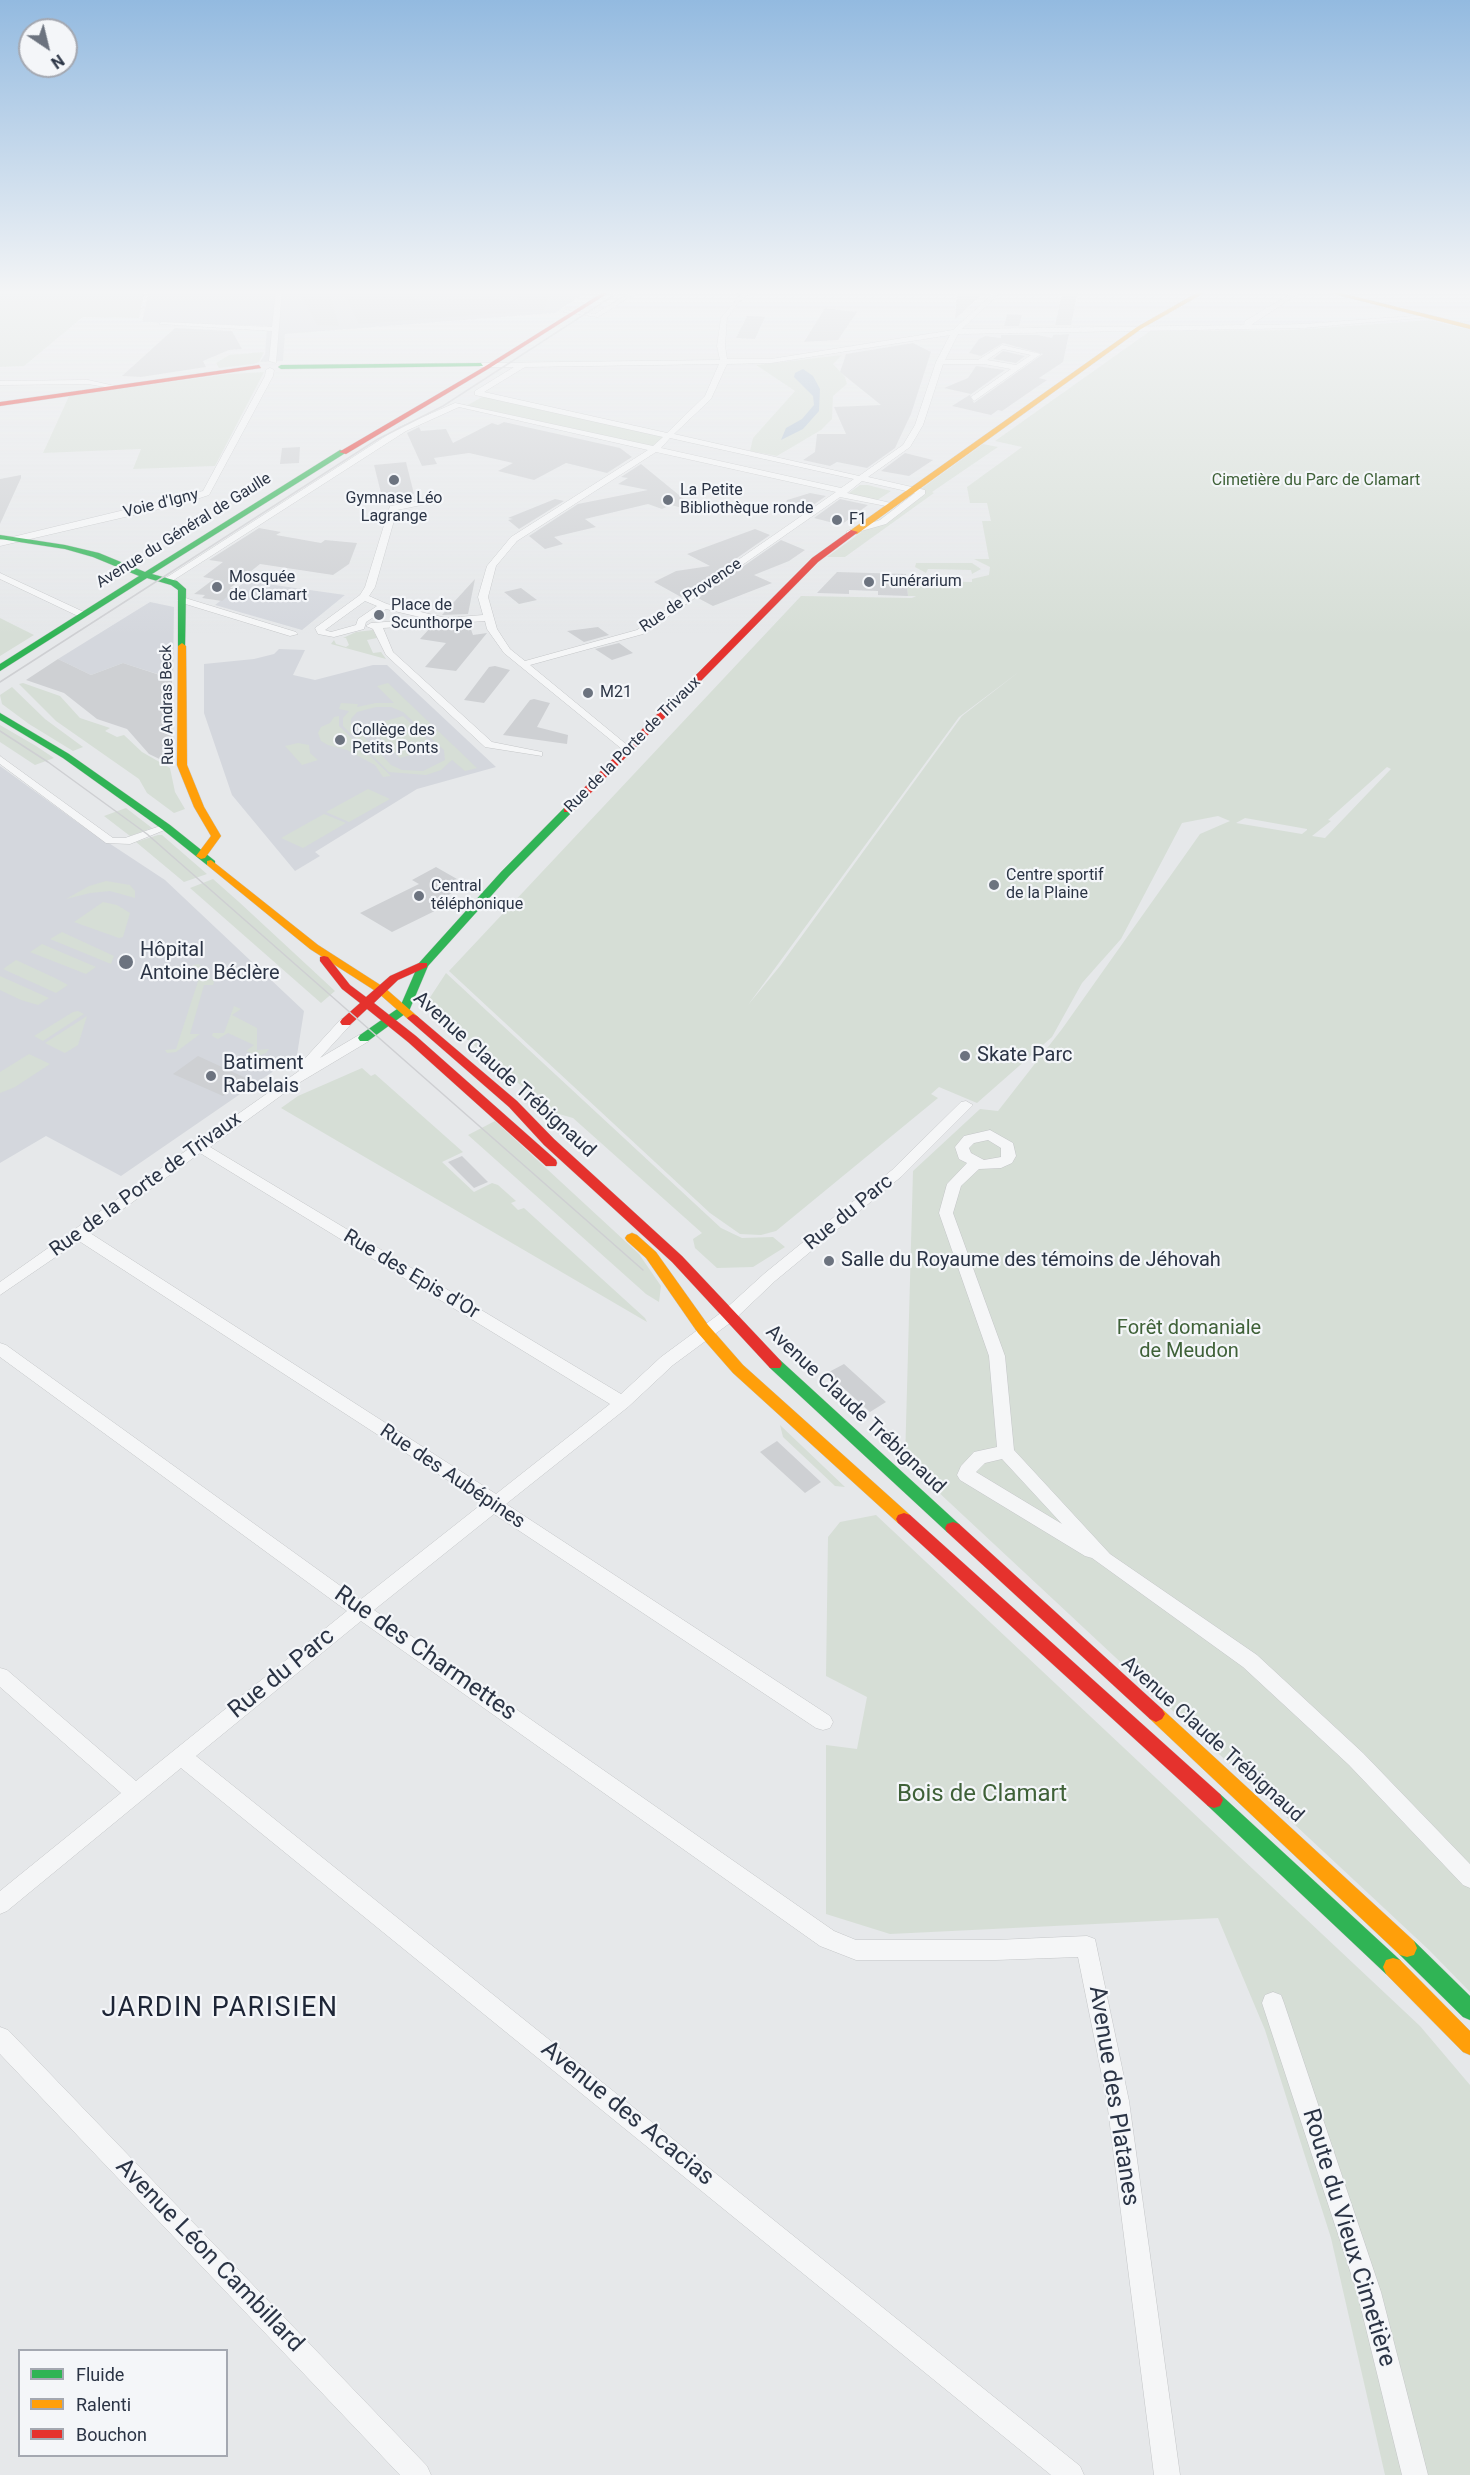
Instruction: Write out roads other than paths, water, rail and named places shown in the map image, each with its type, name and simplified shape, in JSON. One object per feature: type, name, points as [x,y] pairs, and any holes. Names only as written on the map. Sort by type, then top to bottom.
[{"type":"main road","name":"Avenue du Général de Gaulle","points":[[0,668],[418,406]]},
{"type":"main road","name":"Rue de la Porte de Trivaux","points":[[364,1038],[405,1009],[423,965],[505,874],[812,562],[1030,406]]},
{"type":"main road","points":[[0,537],[96,555],[179,586],[183,590],[182,600]]},
{"type":"main road","name":"Rue Andras Beck","points":[[182,600],[182,765],[198,807],[216,839],[201,856]]},
{"type":"main road","name":"Avenue Claude Trébignaud","points":[[0,716],[111,787],[166,827],[314,947],[381,990],[405,1009],[513,1104],[549,1142],[677,1259],[775,1366],[1344,1887],[1470,2010]]},
{"type":"main road","name":"Avenue Claude Trébignaud","points":[[314,947],[346,987],[460,1081],[559,1170]]},
{"type":"main road","name":"Rue de la Porte de Trivaux","points":[[346,1022],[402,973],[423,965]]},
{"type":"main road","points":[[618,1224],[651,1255],[705,1332],[738,1369],[1188,1776],[1401,1975],[1470,2045]]},
{"type":"street","name":"Voie d'Igny","points":[[0,543],[181,501],[206,493],[252,406]]},
{"type":"street","name":"Avenue du Général de Gaulle","points":[[166,581],[403,429],[457,406]]},
{"type":"street","name":"Avenue du Général de Gaulle","points":[[460,406],[655,449]]},
{"type":"street","points":[[534,406],[912,489]]},
{"type":"street","points":[[628,750],[507,651],[488,618],[483,597],[492,566],[514,539],[655,449],[700,406]]},
{"type":"street","name":"Rue de Provence","points":[[523,664],[640,632],[906,447],[919,424],[925,406]]},
{"type":"street","points":[[655,449],[842,491],[844,492],[840,494],[888,506]]},
{"type":"street","points":[[328,461],[348,464]]},
{"type":"street","name":"Rue de la Porte de Trivaux","points":[[850,533],[883,522],[921,494],[912,489]]},
{"type":"street","points":[[437,501],[393,508],[370,587],[364,597],[320,628],[321,633],[331,635],[361,627],[488,618]]},
{"type":"street","points":[[0,576],[83,615]]},
{"type":"street","points":[[364,597],[384,606],[443,621]]},
{"type":"street","points":[[182,600],[293,634]]},
{"type":"street","points":[[361,627],[361,621],[384,606]]},
{"type":"street","points":[[377,626],[389,653],[489,745],[538,753]]},
{"type":"street","points":[[0,759],[110,841],[126,842],[166,827]]},
{"type":"street","name":"Rue de la Porte de Trivaux","points":[[292,1081],[346,1022]]},
{"type":"street","name":"Rue de la Porte de Trivaux","points":[[0,1290],[292,1081],[364,1038]]},
{"type":"street","name":"Rue du Parc","points":[[0,1904],[361,1610],[622,1403],[667,1361],[728,1316],[770,1277],[897,1173],[966,1105]]},
{"type":"street","name":"Rue des Epis d'Or","points":[[200,1147],[622,1403]]},
{"type":"street","points":[[975,1164],[954,1184],[946,1213],[997,1356],[1006,1452],[1104,1559]]},
{"type":"street","name":"Rue des Aubépines","points":[[80,1234],[485,1494],[495,1504],[823,1722]]},
{"type":"street","name":"Rue des Charmettes","points":[[0,1349],[361,1610],[827,1939],[856,1950]]},
{"type":"street","points":[[1006,1452],[980,1457],[970,1466],[966,1475],[983,1488],[1104,1559],[1250,1661],[1356,1759],[1470,1878]]},
{"type":"street","points":[[0,1676],[136,1793]]},
{"type":"street","name":"Avenue des Acacias","points":[[181,1756],[1071,2475]]},
{"type":"street","name":"Avenue des Platanes","points":[[856,1950],[996,1950],[1087,1947],[1118,2102],[1167,2475]]},
{"type":"street","name":"Route du Vieux Cimetière","points":[[1274,2003],[1369,2292],[1415,2475]]},
{"type":"street","name":"Avenue Léon Cambillard","points":[[0,2038],[418,2475]]},
{"type":"water","points":[[814,406],[819,406],[819,411],[803,429],[781,440],[786,428],[802,419]]},
{"type":"tram line","points":[[0,682],[378,439],[444,406]]},
{"type":"tram line","points":[[0,731],[48,762],[147,834],[643,1270]]},
{"type":"place","name":"Gymnase Léo Lagrange","points":[[394,480]]},
{"type":"place","name":"La Petite Bibliothèque ronde","points":[[668,500]]},
{"type":"place","name":"F1","points":[[837,520]]},
{"type":"place","name":"Funérarium","points":[[869,582]]},
{"type":"place","name":"Mosquée de Clamart","points":[[217,587]]},
{"type":"place","name":"Place de Scunthorpe","points":[[379,615]]},
{"type":"place","name":"M21","points":[[588,693]]},
{"type":"place","name":"Collège des Petits Ponts","points":[[340,740]]},
{"type":"place","name":"Centre sportif de la Plaine","points":[[994,885]]},
{"type":"place","name":"Central téléphonique","points":[[419,896]]},
{"type":"place","name":"Hôpital Antoine Béclère","points":[[126,962]]},
{"type":"place","name":"Skate Parc","points":[[965,1056]]},
{"type":"place","name":"Batiment Rabelais","points":[[211,1076]]},
{"type":"place","name":"Salle du Royaume des témoins de Jéhovah","points":[[829,1261]]},
{"type":"district","name":"JARDIN PARISIEN","points":[[220,2009]]},
{"type":"park label","name":"Cimetière du Parc de Clamart","points":[[1316,481]]},
{"type":"park label","name":"Forêt domaniale de Meudon","points":[[1189,1340]]},
{"type":"park label","name":"Bois de Clamart","points":[[982,1795]]}]
